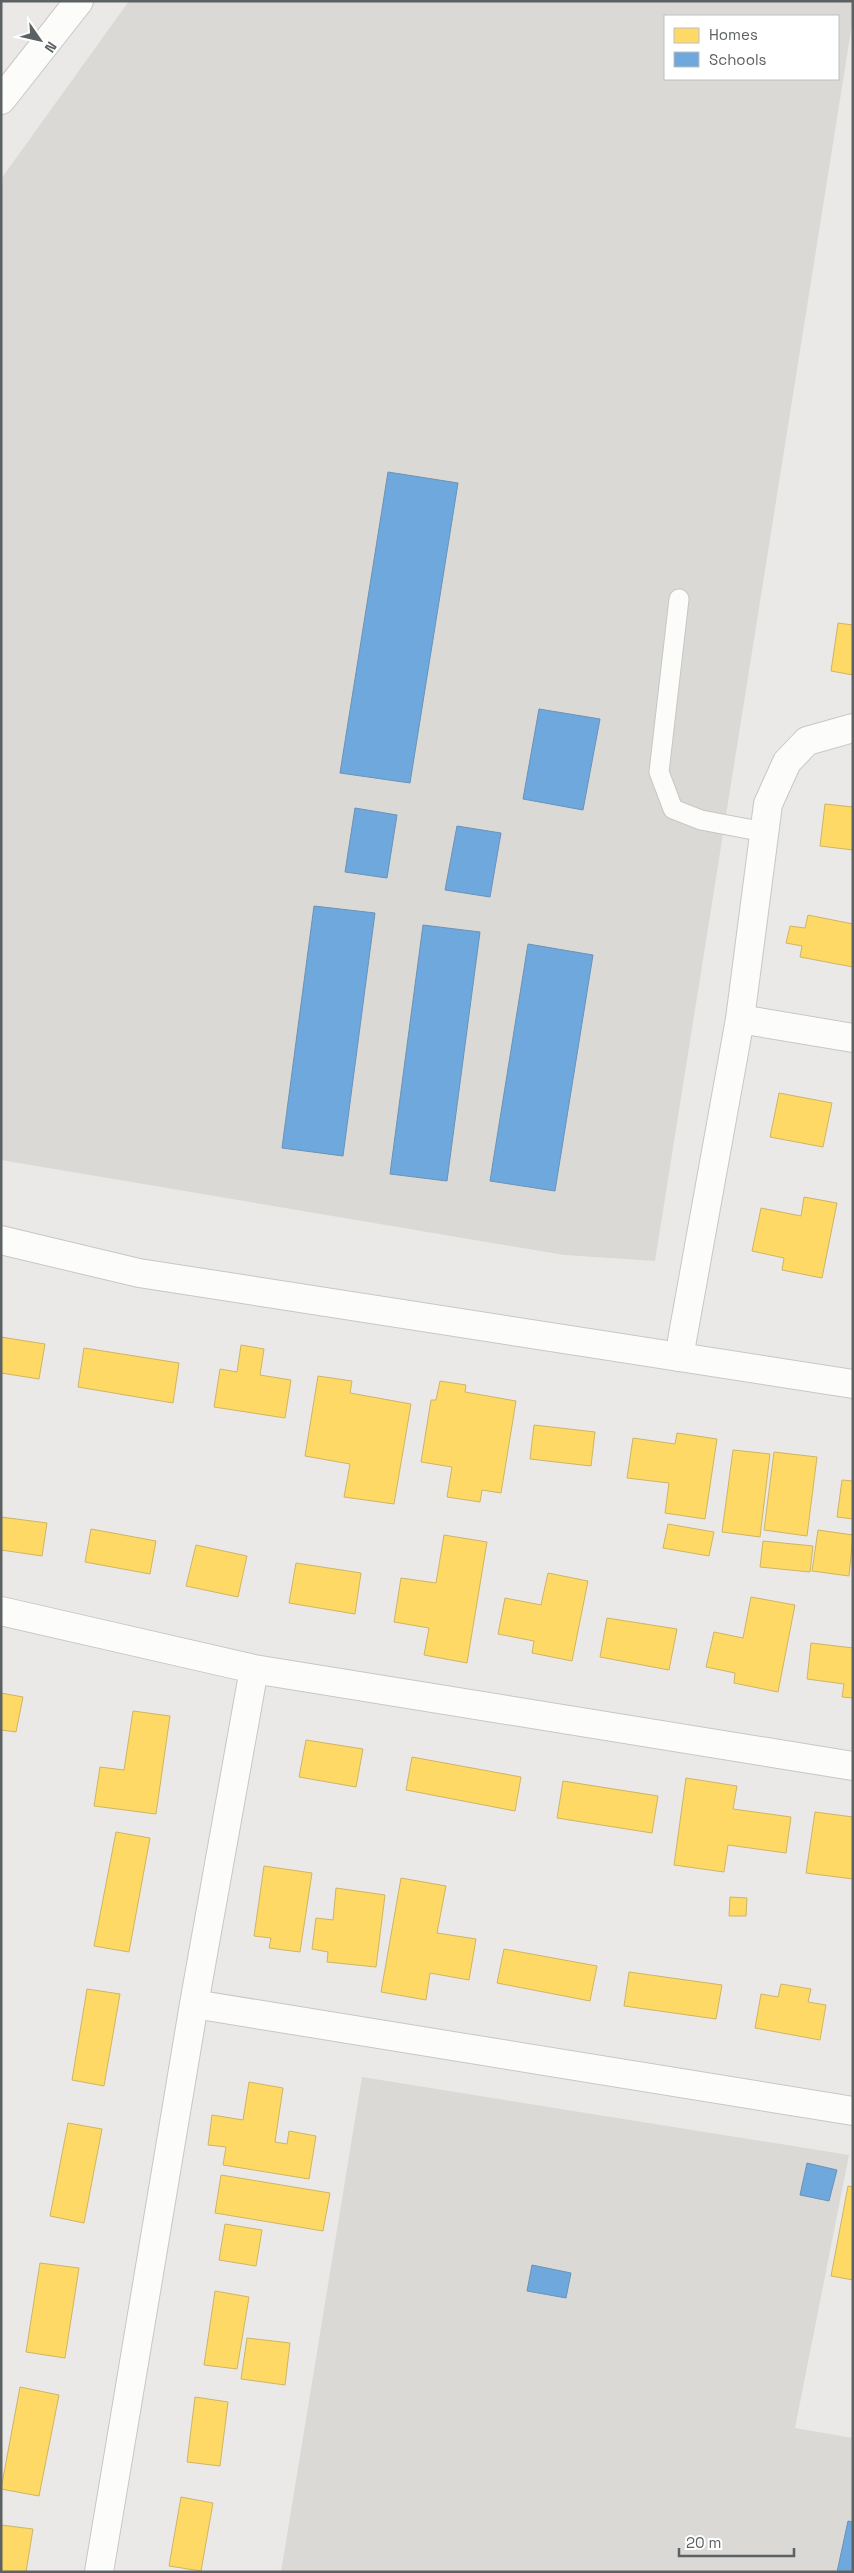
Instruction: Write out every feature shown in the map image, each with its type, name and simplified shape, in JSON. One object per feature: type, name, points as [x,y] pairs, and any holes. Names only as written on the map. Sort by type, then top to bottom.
[{"type":"street","points":[[1,100],[79,1]]},
{"type":"street","points":[[679,1357],[740,1019],[768,804],[787,762],[807,741],[853,728]]},
{"type":"street","points":[[740,1019],[853,1038]]},
{"type":"street","points":[[1,1240],[139,1273],[853,1384]]},
{"type":"street","points":[[1,1611],[254,1669],[853,1766]]},
{"type":"street","points":[[98,2572],[194,2004],[254,1669]]},
{"type":"street","points":[[194,2004],[853,2111]]},
{"type":"lane","points":[[679,598],[659,772],[672,809],[701,820],[764,832]]},
{"type":"shaded area","points":[[129,1],[853,1],[853,18],[655,1261],[564,1255],[1,1160],[1,179]]},
{"type":"shaded area","points":[[362,2077],[849,2155],[795,2428],[853,2438],[853,2572],[281,2572]]},
{"type":"building: Homes","points":[[838,623],[853,625],[853,675],[831,671]]},
{"type":"building: Homes","points":[[825,804],[853,807],[853,850],[820,846]]},
{"type":"building: Homes","points":[[808,915],[853,924],[853,967],[800,957],[802,946],[786,943],[790,926],[805,928]]},
{"type":"building: Homes","points":[[779,1093],[832,1103],[823,1147],[770,1137]]},
{"type":"building: Homes","points":[[804,1197],[837,1203],[822,1278],[782,1270],[784,1258],[752,1251],[761,1208],[801,1216]]},
{"type":"building: Homes","points":[[1,1337],[45,1344],[39,1379],[1,1373]]},
{"type":"building: Homes","points":[[241,1345],[264,1349],[260,1375],[291,1380],[285,1418],[214,1407],[220,1369],[237,1372]]},
{"type":"building: Homes","points":[[84,1348],[179,1363],[173,1403],[78,1387]]},
{"type":"building: Homes","points":[[318,1376],[352,1381],[350,1393],[411,1404],[394,1504],[344,1497],[350,1464],[305,1456]]},
{"type":"building: Homes","points":[[440,1381],[466,1385],[465,1392],[516,1401],[501,1493],[482,1490],[480,1502],[447,1497],[452,1467],[421,1462],[431,1400],[436,1400]]},
{"type":"building: Homes","points":[[534,1425],[595,1432],[591,1466],[530,1459]]},
{"type":"building: Homes","points":[[677,1433],[717,1439],[705,1519],[665,1513],[669,1483],[627,1478],[633,1438],[675,1444]]},
{"type":"building: Homes","points":[[733,1450],[770,1454],[760,1537],[722,1532]]},
{"type":"building: Homes","points":[[774,1452],[817,1457],[807,1536],[764,1530]]},
{"type":"building: Homes","points":[[842,1480],[853,1481],[853,1519],[837,1517]]},
{"type":"building: Homes","points":[[1,1517],[47,1523],[42,1556],[1,1550]]},
{"type":"building: Homes","points":[[668,1524],[714,1532],[709,1556],[663,1548]]},
{"type":"building: Homes","points":[[91,1529],[156,1541],[150,1574],[85,1562]]},
{"type":"building: Homes","points":[[818,1530],[853,1535],[849,1576],[812,1571]]},
{"type":"building: Homes","points":[[444,1535],[487,1542],[467,1663],[424,1655],[429,1628],[394,1622],[401,1578],[436,1583]]},
{"type":"building: Homes","points":[[763,1541],[813,1546],[810,1572],[760,1567]]},
{"type":"building: Homes","points":[[196,1545],[247,1556],[238,1597],[186,1586]]},
{"type":"building: Homes","points":[[296,1563],[361,1573],[355,1614],[289,1603]]},
{"type":"building: Homes","points":[[548,1573],[588,1581],[572,1661],[532,1653],[534,1641],[498,1634],[505,1598],[541,1605]]},
{"type":"building: Homes","points":[[751,1597],[795,1605],[778,1692],[734,1683],[735,1673],[706,1667],[714,1632],[743,1638]]},
{"type":"building: Homes","points":[[607,1618],[677,1629],[669,1670],[600,1657]]},
{"type":"building: Homes","points":[[811,1643],[853,1648],[853,1698],[842,1697],[844,1684],[807,1679]]},
{"type":"building: Homes","points":[[1,1693],[23,1697],[16,1732],[1,1730]]},
{"type":"building: Homes","points":[[133,1711],[170,1716],[156,1814],[94,1806],[100,1767],[124,1770]]},
{"type":"building: Homes","points":[[306,1740],[363,1749],[356,1787],[299,1777]]},
{"type":"building: Homes","points":[[412,1757],[521,1777],[515,1811],[406,1790]]},
{"type":"building: Homes","points":[[686,1778],[737,1786],[733,1809],[791,1817],[786,1853],[728,1845],[724,1872],[674,1865]]},
{"type":"building: Homes","points":[[563,1781],[658,1796],[652,1833],[557,1818]]},
{"type":"building: Homes","points":[[815,1812],[853,1817],[853,1879],[806,1873]]},
{"type":"building: Homes","points":[[116,1832],[150,1838],[129,1952],[94,1946]]},
{"type":"building: Homes","points":[[264,1866],[312,1873],[300,1952],[269,1948],[271,1938],[254,1936]]},
{"type":"building: Homes","points":[[401,1878],[446,1886],[437,1933],[476,1939],[469,1980],[430,1973],[426,2000],[381,1992]]},
{"type":"building: Homes","points":[[336,1888],[385,1895],[376,1967],[327,1962],[328,1952],[312,1949],[316,1918],[333,1920]]},
{"type":"building: Homes","points":[[730,1897],[747,1898],[746,1916],[729,1916]]},
{"type":"building: Homes","points":[[504,1949],[597,1966],[590,2001],[497,1983]]},
{"type":"building: Homes","points":[[629,1972],[722,1985],[716,2019],[624,2006]]},
{"type":"building: Homes","points":[[781,1984],[811,1989],[808,2002],[826,2005],[820,2040],[755,2028],[761,1994],[778,1997]]},
{"type":"building: Homes","points":[[87,1989],[120,1994],[104,2086],[72,2080]]},
{"type":"building: Homes","points":[[249,2082],[283,2088],[275,2142],[287,2144],[289,2131],[316,2136],[309,2179],[223,2165],[226,2147],[208,2145],[212,2115],[243,2120]]},
{"type":"building: Homes","points":[[68,2123],[102,2129],[84,2223],[50,2216]]},
{"type":"building: Homes","points":[[221,2175],[330,2193],[323,2231],[215,2213]]},
{"type":"building: Homes","points":[[848,2186],[853,2187],[853,2280],[831,2276]]},
{"type":"building: Homes","points":[[225,2224],[262,2230],[256,2266],[219,2260]]},
{"type":"building: Homes","points":[[40,2263],[79,2268],[65,2358],[26,2352]]},
{"type":"building: Homes","points":[[215,2291],[249,2297],[237,2369],[204,2365]]},
{"type":"building: Homes","points":[[247,2338],[290,2343],[285,2385],[241,2379]]},
{"type":"building: Homes","points":[[20,2387],[59,2395],[39,2496],[1,2489]]},
{"type":"building: Homes","points":[[195,2397],[228,2402],[220,2466],[187,2462]]},
{"type":"building: Homes","points":[[181,2497],[213,2503],[201,2571],[169,2566]]},
{"type":"building: Homes","points":[[1,2525],[33,2529],[26,2572],[1,2572]]},
{"type":"building: Schools","points":[[388,472],[458,483],[410,783],[340,773]]},
{"type":"building: Schools","points":[[539,709],[600,719],[583,810],[523,799]]},
{"type":"building: Schools","points":[[355,808],[397,815],[387,878],[345,872]]},
{"type":"building: Schools","points":[[457,826],[501,833],[490,897],[445,890]]},
{"type":"building: Schools","points":[[314,906],[375,913],[343,1156],[282,1148]]},
{"type":"building: Schools","points":[[423,925],[480,932],[447,1181],[390,1174]]},
{"type":"building: Schools","points":[[528,944],[593,955],[555,1191],[490,1181]]},
{"type":"building: Schools","points":[[807,2163],[837,2170],[829,2201],[800,2195]]},
{"type":"building: Schools","points":[[532,2265],[571,2273],[566,2298],[527,2291]]},
{"type":"building: Schools","points":[[848,2521],[853,2522],[853,2572],[837,2572]]}]
